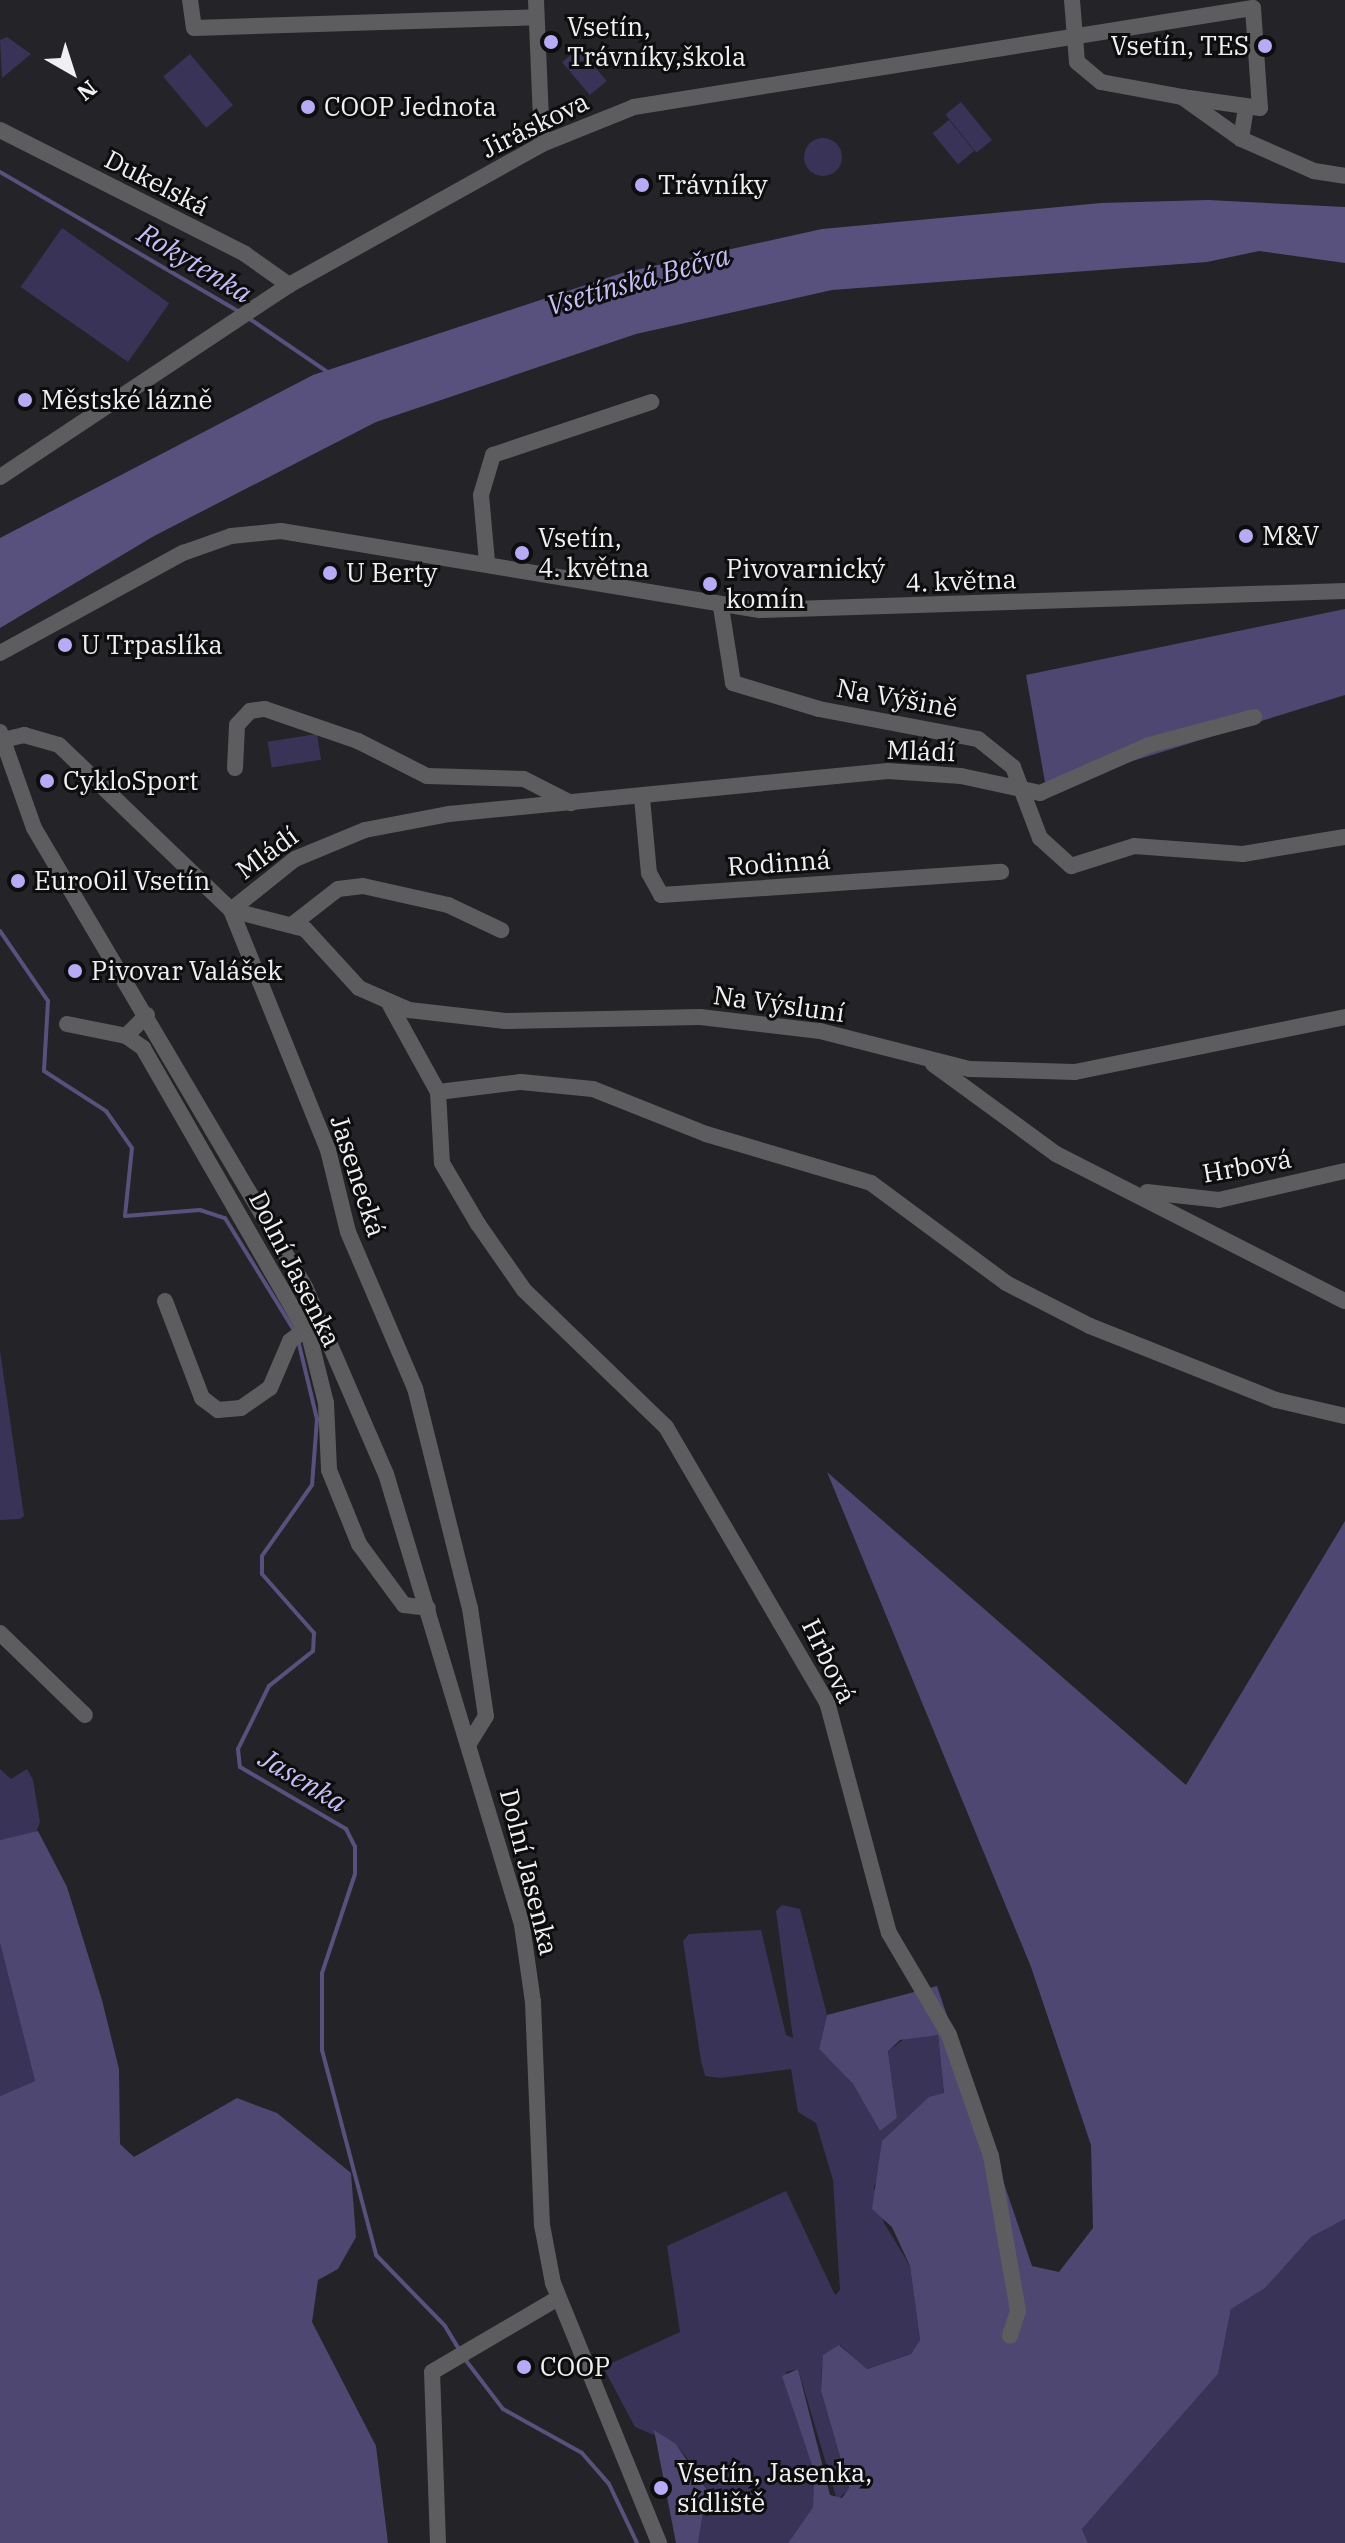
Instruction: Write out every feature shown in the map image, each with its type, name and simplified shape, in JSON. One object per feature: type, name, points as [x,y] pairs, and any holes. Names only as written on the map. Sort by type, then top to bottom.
[{"type":"street","points":[[190,0],[194,28],[536,8],[542,144]]},
{"type":"street","points":[[342,18],[343,0]]},
{"type":"street","points":[[1072,0],[1077,62],[1101,82],[1246,106],[1241,139]]},
{"type":"street","name":"Jiráskova","points":[[0,477],[289,285],[542,144],[634,107],[1253,8],[1260,108],[1246,106]]},
{"type":"street","points":[[1182,97],[1241,139],[1314,171],[1345,176]]},
{"type":"street","name":"Dukelská","points":[[0,130],[245,254],[289,285]]},
{"type":"street","points":[[487,562],[481,495],[493,455],[651,402]]},
{"type":"street","name":"4. května","points":[[0,653],[183,553],[231,536],[281,531],[487,562],[721,607],[830,610],[1345,591]]},
{"type":"street","name":"Na Výšině","points":[[721,607],[727,670],[747,692],[955,729],[1003,755],[1040,838],[1071,866],[1134,846],[1243,854],[1345,837]]},
{"type":"street","points":[[235,768],[237,725],[250,711],[265,709],[358,741],[427,776],[524,779],[571,803]]},
{"type":"street","name":"Mládí","points":[[231,910],[329,840],[449,814],[642,798],[888,771],[961,776],[1040,793],[1149,745],[1254,717]]},
{"type":"street","name":"Jasenecká","points":[[1,736],[24,735],[59,745],[231,910],[285,1035],[328,1150],[348,1232],[419,1401],[470,1608],[486,1716],[469,1743]]},
{"type":"street","name":"Dolní Jasenka","points":[[1,736],[22,804],[147,1015],[325,1328],[381,1462],[469,1743],[530,1971],[542,2225],[558,2298],[641,2489],[659,2543]]},
{"type":"street","name":"Rodinná","points":[[642,798],[649,873],[661,895],[1001,872]]},
{"type":"street","points":[[293,924],[338,889],[363,886],[448,905],[501,930]]},
{"type":"street","name":"Na Výsluní","points":[[231,910],[293,924],[318,941],[359,988],[390,1005],[505,1021],[700,1017],[820,1031],[929,1061],[1075,1072],[1345,1017]]},
{"type":"street","name":"Hrbová","points":[[390,1005],[438,1092],[442,1163],[478,1224],[524,1290],[666,1427],[827,1702],[889,1933],[949,2035],[991,2156],[1018,2311],[1010,2336]]},
{"type":"street","points":[[67,1024],[126,1036],[147,1015]]},
{"type":"street","name":"Dolní Jasenka","points":[[126,1036],[158,1074],[299,1333],[326,1403],[329,1470],[348,1520],[397,1598],[428,1608]]},
{"type":"street","name":"Hrbová","points":[[929,1061],[1056,1154],[1344,1299]]},
{"type":"street","points":[[438,1092],[521,1082],[593,1089],[706,1134],[871,1183],[1020,1291],[1104,1331],[1325,1414],[1345,1416]]},
{"type":"street","name":"Hrbová","points":[[1111,1183],[1219,1200],[1345,1171]]},
{"type":"street","name":"Dolní Jasenka","points":[[165,1301],[213,1409],[241,1408],[270,1388],[299,1333]]},
{"type":"street","points":[[0,1633],[85,1715]]},
{"type":"street","points":[[438,2543],[430,2382],[446,2358],[558,2298]]},
{"type":"shaded area","points":[[7,37],[31,54],[2,78],[0,40]]},
{"type":"shaded area","points":[[579,48],[607,81],[590,95],[562,62]]},
{"type":"shaded area","points":[[190,54],[233,105],[206,128],[163,76]]},
{"type":"shaded area","points":[[961,102],[992,140],[976,153],[945,115]]},
{"type":"shaded area","points":[[949,120],[974,151],[958,164],[933,133]]},
{"type":"shaded area","points":[[823,138],[837,143],[842,157],[837,171],[823,176],[809,171],[804,157],[809,143]]},
{"type":"shaded area","points":[[62,228],[169,303],[128,362],[21,287]]},
{"type":"shaded area","points":[[1345,609],[1345,695],[1046,788],[1026,675]]},
{"type":"shaded area","points":[[317,734],[321,760],[272,768],[268,742]]},
{"type":"shaded area","points":[[0,1351],[24,1516],[20,1519],[0,1520]]},
{"type":"shaded area","points":[[827,1472],[1186,1785],[1345,1521],[1345,2219],[1311,2237],[1265,2288],[1231,2309],[1218,2374],[1082,2529],[1088,2543],[788,2543],[813,2507],[814,2471],[782,2376],[798,2369],[830,2495],[842,2498],[849,2488],[821,2391],[823,2355],[839,2345],[867,2369],[911,2354],[920,2340],[910,2266],[892,2227],[872,2209],[882,2141],[929,2097],[944,2093],[938,2035],[900,2040],[888,2051],[897,2118],[880,2131],[853,2084],[819,2049],[827,2015],[937,1986],[1032,2266],[1059,2272],[1093,2228],[1091,2145],[1031,1967]]},
{"type":"shaded area","points":[[0,1769],[11,1779],[27,1769],[33,1780],[40,1822],[35,1835],[0,1840]]},
{"type":"shaded area","points":[[38,1831],[67,1887],[102,2000],[119,2069],[120,2144],[134,2157],[237,2098],[277,2113],[351,2173],[356,2237],[338,2269],[318,2280],[312,2322],[376,2446],[388,2543],[0,2543],[0,2096],[35,2081],[0,1943],[0,1840]]},
{"type":"shaded area","points":[[782,1905],[800,1909],[827,2015],[819,2049],[853,2084],[880,2131],[897,2118],[888,2051],[907,2037],[938,2035],[944,2094],[897,2132],[874,2187],[884,2223],[910,2266],[920,2340],[911,2354],[866,2369],[840,2345],[822,2366],[821,2391],[849,2489],[837,2500],[798,2369],[786,2372],[814,2471],[813,2507],[788,2543],[698,2543],[707,2490],[697,2471],[676,2444],[635,2427],[603,2367],[680,2332],[667,2246],[786,2191],[835,2295],[840,2290],[833,2180],[816,2123],[798,2112],[791,2069],[720,2078],[705,2076],[701,2061],[683,1941],[689,1934],[761,1930],[786,2035],[793,2038],[776,1911]]},
{"type":"shaded area","points":[[0,1943],[35,2081],[0,2096]]},
{"type":"shaded area","points":[[1345,2219],[1345,2543],[1088,2543],[1082,2529],[1218,2374],[1231,2309],[1271,2281],[1311,2237]]},
{"type":"shaded area","points":[[654,2430],[676,2444],[707,2490],[698,2543],[676,2543]]},
{"type":"water","name":"Vsetínská Bečva","points":[[1208,200],[1345,207],[1345,263],[1259,251],[1207,262],[832,290],[636,334],[376,422],[154,536],[0,628],[0,538],[313,375],[622,273],[822,229],[1101,203]]},
{"type":"waterway","name":"Rokytenka","points":[[0,172],[240,312]]},
{"type":"waterway","name":"Rokytenka","points":[[247,317],[329,373]]},
{"type":"waterway","name":"Jasenka","points":[[0,931],[48,1001],[44,1071],[106,1111],[132,1148],[125,1216],[200,1210],[225,1218],[295,1332]]},
{"type":"waterway","name":"Jasenka","points":[[298,1340],[317,1419],[312,1485],[262,1556],[262,1574],[314,1633],[313,1651],[269,1686],[238,1749],[240,1767],[346,1829],[355,1847],[355,1874],[322,1973],[322,2050],[376,2255],[445,2326],[460,2351]]},
{"type":"waterway","name":"Jasenka","points":[[464,2358],[503,2409],[582,2453],[609,2484],[637,2543]]},
{"type":"place","name":"Vsetín, Trávníky,škola","points":[[551,42]]},
{"type":"place","name":"Vsetín, TES","points":[[1265,46]]},
{"type":"place","name":"COOP Jednota","points":[[308,107]]},
{"type":"place","name":"Trávníky","points":[[642,185]]},
{"type":"place","name":"Městské lázně","points":[[25,400]]},
{"type":"place","name":"M&V","points":[[1246,536]]},
{"type":"place","name":"Vsetín, 4. května","points":[[522,553]]},
{"type":"place","name":"U Berty","points":[[330,573]]},
{"type":"place","name":"Pivovarnický komín","points":[[710,584]]},
{"type":"place","name":"U Trpaslíka","points":[[65,645]]},
{"type":"place","name":"CykloSport","points":[[47,781]]},
{"type":"place","name":"EuroOil Vsetín","points":[[18,881]]},
{"type":"place","name":"Pivovar Valášek","points":[[75,971]]},
{"type":"place","name":"COOP","points":[[524,2367]]},
{"type":"place","name":"Vsetín, Jasenka, sídliště","points":[[661,2488]]}]
